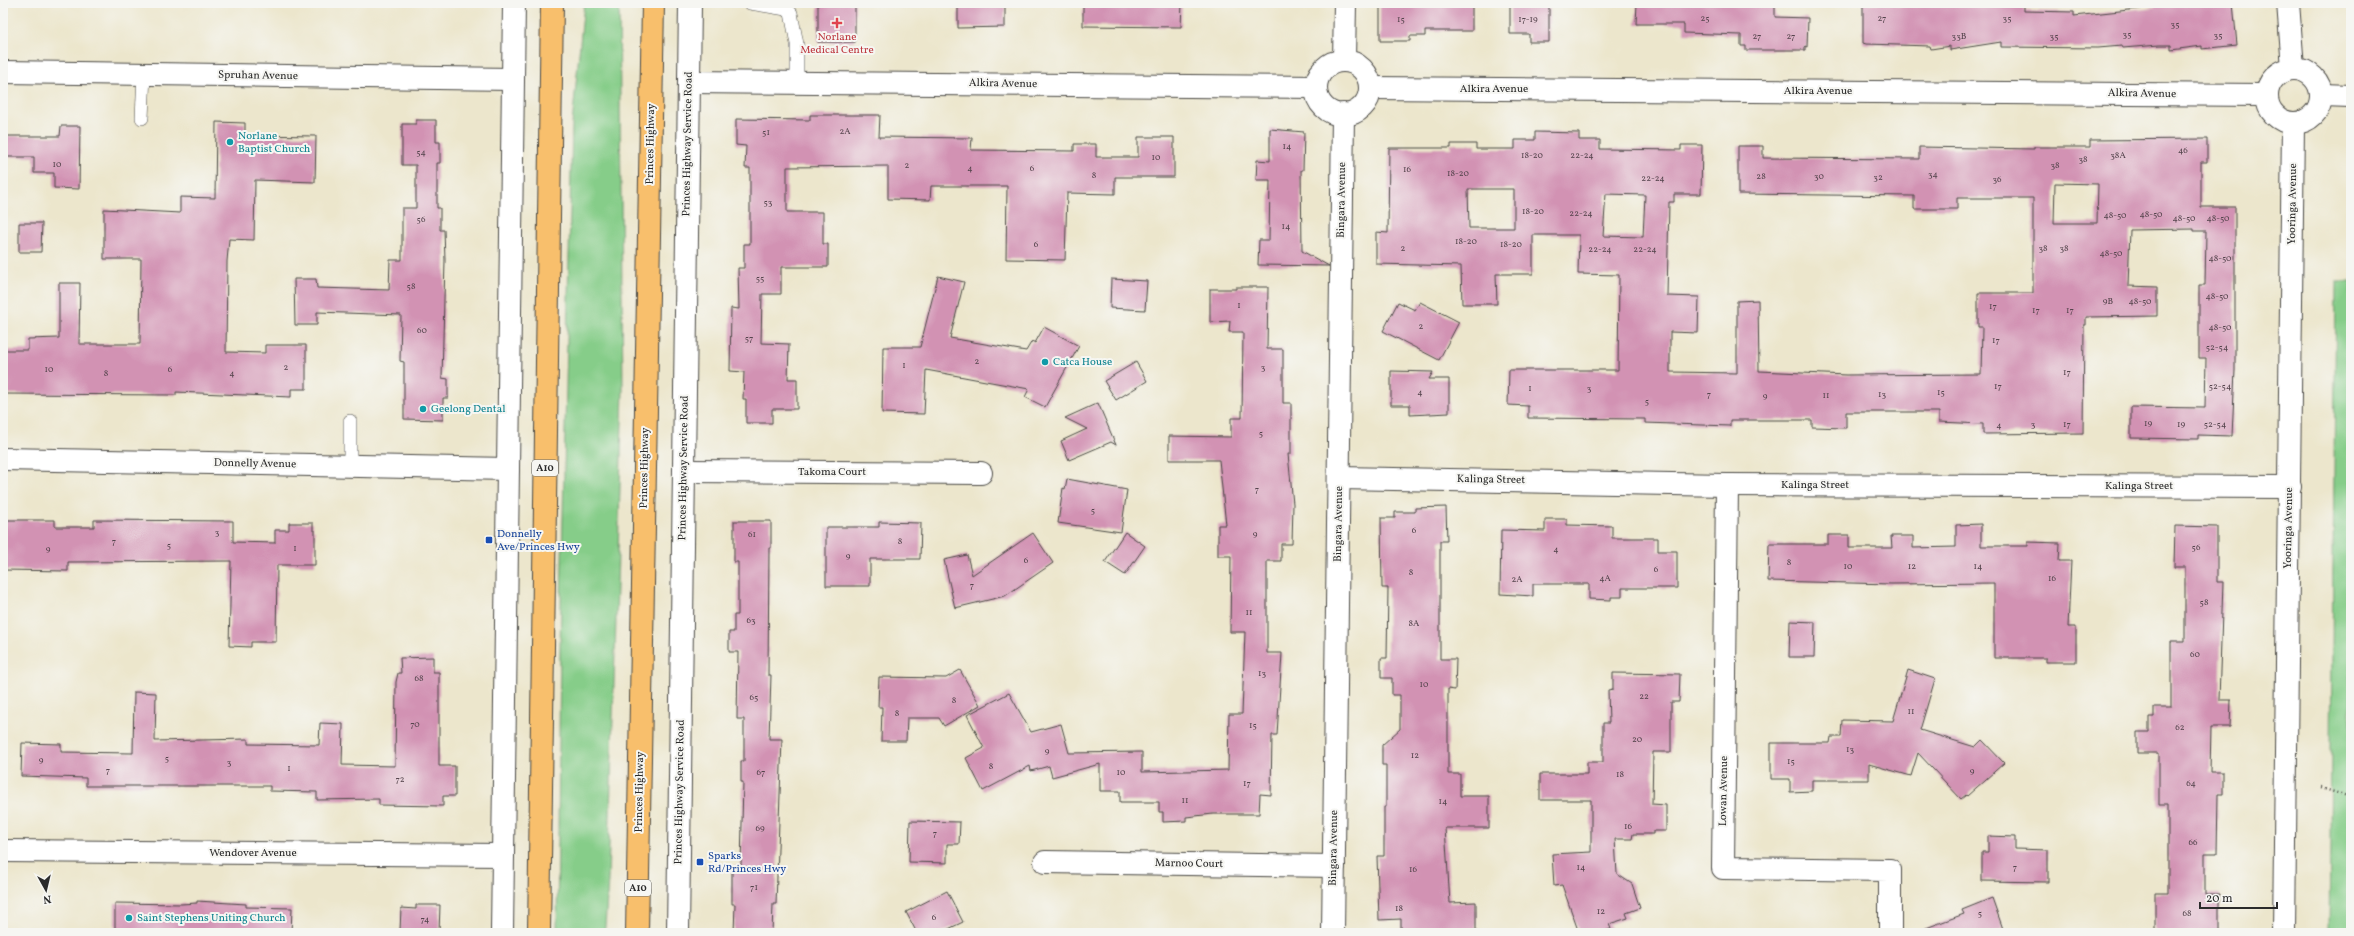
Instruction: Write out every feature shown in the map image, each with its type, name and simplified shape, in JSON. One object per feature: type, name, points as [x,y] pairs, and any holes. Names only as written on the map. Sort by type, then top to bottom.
[{"type":"highway","name":"A10","points":[[539,933],[552,3]]},
{"type":"highway","name":"Princes Highway","points":[[637,933],[653,3]]},
{"type":"street","points":[[502,933],[514,3]]},
{"type":"street","name":"Princes Highway Service Road","points":[[678,933],[690,3]]},
{"type":"street","points":[[1344,61],[1345,3]]},
{"type":"street","points":[[2288,3],[2293,68]]},
{"type":"street","points":[[1344,61],[1357,65],[1364,71],[1370,88],[1368,97],[1360,108],[1343,114],[1334,113],[1322,105],[1316,87],[1323,69],[1330,63],[1344,61]]},
{"type":"street","points":[[2293,68],[2309,73],[2316,79],[2322,95],[2321,104],[2310,118],[2293,123],[2277,118],[2268,103],[2266,95],[2268,87],[2275,77],[2285,70],[2293,68]]},
{"type":"street","name":"Spruhan Avenue","points":[[3,72],[513,79]]},
{"type":"street","name":"Alkira Avenue","points":[[689,82],[1316,87]]},
{"type":"street","name":"Alkira Avenue","points":[[1370,88],[2266,95]]},
{"type":"street","points":[[2322,95],[2351,96]]},
{"type":"street","name":"Bingara Avenue","points":[[1333,933],[1340,478],[1343,114]]},
{"type":"street","name":"Yooringa Avenue","points":[[2284,933],[2293,123]]},
{"type":"street","name":"Donnelly Avenue","points":[[3,460],[508,469]]},
{"type":"street","name":"Takoma Court","points":[[684,471],[981,474]]},
{"type":"street","name":"Kalinga Street","points":[[1340,478],[1727,484],[2290,487]]},
{"type":"street","name":"Lowan Avenue","points":[[1727,484],[1723,868],[1890,870],[1890,933]]},
{"type":"street","name":"Wendover Avenue","points":[[3,851],[503,855]]},
{"type":"street","name":"Marnoo Court","points":[[1045,862],[1334,866]]},
{"type":"lane","points":[[750,3],[786,9],[791,13],[797,44],[797,82]]},
{"type":"lane","points":[[142,118],[144,74]]},
{"type":"lane","points":[[350,421],[350,466]]},
{"type":"path","points":[[2321,788],[2351,796]]},
{"type":"green space","points":[[584,3],[619,3],[623,390],[608,881],[605,927],[604,933],[557,933],[560,647],[572,124]]},
{"type":"green space","points":[[2336,282],[2351,282],[2351,933],[2329,933]]},
{"type":"building","name":"Norlane Medical Centre","points":[[818,3],[855,3],[855,42],[818,42]]},
{"type":"building","points":[[958,3],[1005,3],[1005,27],[958,28]]},
{"type":"building","points":[[1083,3],[1182,3],[1181,27],[1083,26]]},
{"type":"building","points":[[1380,3],[1472,3],[1472,31],[1425,31],[1425,36],[1410,36],[1410,41],[1380,41]]},
{"type":"building","points":[[1510,3],[1549,3],[1549,42],[1529,42],[1529,34],[1510,34]]},
{"type":"building","points":[[1637,3],[1775,3],[1775,17],[1808,18],[1807,47],[1805,46],[1805,50],[1746,50],[1746,46],[1741,46],[1741,35],[1684,33],[1684,24],[1636,24]]},
{"type":"building","points":[[1863,3],[1896,3],[1896,6],[1923,3],[2024,3],[2024,11],[2074,12],[2074,16],[2156,7],[2155,3],[2233,3],[2237,45],[2202,49],[2202,46],[2171,50],[2171,45],[2123,48],[2122,46],[2098,48],[2001,47],[2001,42],[1950,50],[1950,46],[1931,49],[1930,46],[1866,44],[1863,43]]},
{"type":"building","points":[[810,115],[880,115],[879,137],[972,138],[971,150],[1074,151],[1074,144],[1096,144],[1096,157],[1138,157],[1138,137],[1174,137],[1174,177],[1115,177],[1115,194],[1067,193],[1065,260],[1006,259],[1007,186],[931,186],[930,200],[888,199],[888,166],[787,167],[787,212],[823,212],[823,244],[828,244],[828,267],[781,267],[781,294],[762,294],[761,343],[789,344],[788,379],[797,379],[797,409],[772,409],[772,423],[746,423],[746,399],[743,399],[744,372],[730,371],[731,308],[739,309],[738,268],[744,268],[744,244],[750,244],[750,168],[745,168],[746,146],[736,145],[736,119],[810,120]]},
{"type":"building","points":[[416,120],[436,120],[436,142],[440,142],[440,163],[437,163],[437,208],[440,208],[440,230],[444,230],[445,260],[442,378],[448,379],[448,398],[443,398],[443,420],[404,419],[404,362],[400,361],[401,315],[317,312],[317,325],[295,325],[294,279],[316,279],[317,288],[389,290],[390,260],[402,260],[402,208],[416,208],[416,165],[402,165],[402,124],[416,124]]},
{"type":"building","points":[[216,122],[245,123],[245,135],[316,136],[315,182],[255,180],[254,240],[229,239],[227,261],[226,352],[265,353],[265,345],[306,345],[306,389],[291,389],[291,397],[176,392],[176,395],[3,394],[3,350],[28,350],[28,339],[59,338],[59,283],[80,283],[79,344],[140,344],[141,259],[104,259],[104,209],[180,213],[180,197],[215,198]]},
{"type":"building","points":[[61,126],[80,126],[79,189],[54,188],[54,173],[34,173],[34,157],[3,157],[3,136],[60,136]]},
{"type":"building","points":[[1270,129],[1304,132],[1303,170],[1301,170],[1302,251],[1329,266],[1258,265],[1259,240],[1269,240],[1270,180],[1256,180],[1257,160],[1270,161]]},
{"type":"building","points":[[1535,132],[1579,133],[1579,140],[1600,140],[1600,149],[1681,150],[1681,145],[1702,145],[1701,194],[1674,194],[1674,202],[1669,202],[1667,296],[1699,297],[1698,333],[1670,332],[1670,372],[1737,373],[1737,301],[1758,300],[1759,371],[1846,375],[1981,374],[1982,327],[1978,327],[1978,293],[2033,293],[2033,198],[1957,198],[1957,209],[1914,209],[1914,196],[1738,194],[1738,146],[1763,146],[1763,158],[1919,159],[1919,147],[2034,149],[2034,147],[2090,147],[2090,140],[2207,139],[2207,162],[2201,162],[2201,207],[2235,207],[2235,370],[2232,436],[2198,435],[2198,439],[2131,438],[2131,407],[2205,408],[2206,358],[2199,358],[2199,285],[2205,285],[2206,231],[2194,231],[2194,229],[2130,230],[2128,286],[2157,287],[2157,316],[2086,317],[2086,325],[2084,325],[2083,433],[1983,434],[1983,424],[1939,422],[1939,412],[1846,412],[1846,428],[1812,427],[1812,420],[1730,420],[1730,426],[1645,423],[1645,419],[1528,418],[1528,406],[1508,405],[1509,370],[1618,370],[1619,275],[1578,274],[1579,235],[1533,235],[1533,274],[1496,274],[1497,304],[1462,304],[1461,266],[1376,264],[1376,232],[1388,233],[1389,148],[1451,148],[1451,144],[1476,144],[1476,149],[1515,149],[1515,140],[1535,140]],"holes":[[[2055,183],[2098,184],[2097,223],[2054,223]],[[1468,189],[1514,189],[1514,228],[1469,228]],[[1606,194],[1645,195],[1643,237],[1603,236]]]},
{"type":"building","points":[[19,223],[42,223],[41,252],[19,252]]},
{"type":"building","points":[[938,276],[964,282],[950,338],[1026,351],[1032,341],[1035,343],[1044,327],[1079,346],[1045,407],[1025,397],[1029,389],[926,370],[924,414],[882,413],[883,347],[920,347]]},
{"type":"building","points":[[1111,279],[1147,281],[1145,310],[1110,308]]},
{"type":"building","points":[[1236,287],[1268,287],[1267,349],[1283,349],[1283,403],[1291,403],[1291,454],[1288,454],[1293,504],[1292,544],[1281,544],[1281,561],[1267,561],[1267,653],[1282,653],[1277,735],[1272,735],[1271,795],[1260,794],[1259,814],[1213,814],[1186,817],[1186,821],[1163,822],[1163,812],[1159,812],[1159,802],[1120,802],[1120,791],[1100,791],[1100,764],[1052,777],[1049,766],[1031,771],[1030,766],[983,791],[966,758],[984,748],[967,715],[1009,693],[1031,732],[1061,724],[1069,753],[1142,752],[1142,772],[1228,770],[1229,714],[1242,714],[1245,632],[1230,632],[1231,556],[1218,556],[1218,525],[1226,525],[1219,460],[1169,460],[1169,436],[1231,437],[1231,418],[1242,418],[1243,332],[1229,332],[1230,321],[1210,322],[1210,289],[1236,289]]},
{"type":"building","points":[[1398,302],[1415,310],[1420,302],[1459,322],[1439,360],[1383,331]]},
{"type":"building","points":[[1136,362],[1147,381],[1116,400],[1104,381]]},
{"type":"building","points":[[1391,371],[1433,372],[1429,379],[1449,379],[1449,413],[1410,415],[1410,405],[1391,405]]},
{"type":"building","points":[[1098,403],[1116,445],[1111,442],[1069,460],[1061,441],[1087,429],[1065,418]]},
{"type":"building","points":[[1067,479],[1127,490],[1121,532],[1058,523],[1063,488],[1065,489]]},
{"type":"building","points":[[1446,507],[1447,541],[1440,541],[1440,659],[1456,659],[1455,690],[1448,689],[1448,774],[1460,774],[1460,796],[1489,796],[1489,828],[1445,828],[1450,903],[1476,902],[1476,933],[1401,933],[1401,919],[1379,920],[1377,856],[1384,856],[1384,807],[1386,807],[1386,765],[1382,765],[1382,745],[1400,729],[1400,695],[1392,695],[1392,678],[1381,678],[1381,658],[1387,658],[1388,588],[1382,588],[1381,518],[1395,518],[1395,512],[1415,512],[1415,508]]},
{"type":"building","points":[[1545,519],[1567,519],[1567,525],[1612,526],[1612,538],[1658,538],[1658,551],[1677,551],[1677,588],[1622,588],[1622,597],[1611,597],[1611,600],[1589,599],[1589,584],[1533,584],[1533,596],[1500,594],[1501,530],[1545,531]]},
{"type":"building","points":[[3,520],[55,520],[55,527],[94,527],[94,520],[233,521],[233,542],[275,543],[275,530],[289,530],[289,523],[313,523],[313,530],[315,530],[315,565],[277,565],[276,642],[251,642],[251,647],[229,646],[231,561],[68,562],[68,571],[3,570]]},
{"type":"building","points":[[734,521],[771,521],[771,548],[769,548],[768,675],[771,675],[769,739],[782,739],[776,904],[773,904],[772,933],[734,933],[735,904],[732,904],[732,867],[741,865],[743,782],[741,782],[741,761],[744,761],[744,719],[737,719],[738,652],[729,652],[729,632],[734,632],[734,615],[738,615],[738,562],[734,562]]},
{"type":"building","points":[[879,522],[921,523],[920,559],[870,559],[870,586],[826,586],[826,527],[879,527]]},
{"type":"building","points":[[1981,524],[1981,546],[2028,546],[2028,542],[2060,543],[2059,561],[2071,561],[2068,627],[2076,627],[2076,662],[2046,662],[2046,658],[1994,658],[1994,583],[1892,584],[1768,581],[1769,544],[1828,544],[1828,535],[1849,535],[1849,548],[1892,548],[1891,536],[1913,536],[1913,548],[1956,547],[1956,525]]},
{"type":"building","points":[[2175,526],[2217,527],[2217,582],[2223,582],[2219,700],[2231,700],[2230,727],[2211,727],[2210,772],[2223,772],[2223,794],[2218,794],[2217,853],[2205,853],[2205,894],[2219,894],[2219,933],[2155,933],[2155,893],[2168,893],[2168,805],[2159,805],[2159,753],[2137,753],[2137,732],[2149,732],[2149,717],[2154,717],[2154,707],[2171,707],[2171,642],[2185,642],[2185,567],[2174,567]]},
{"type":"building","points":[[1125,532],[1145,546],[1125,575],[1105,562]]},
{"type":"building","points":[[1033,533],[1053,563],[1005,596],[955,608],[944,560],[967,555],[972,575]]},
{"type":"building","points":[[1790,621],[1815,622],[1814,657],[1789,657]]},
{"type":"building","points":[[433,657],[433,672],[439,672],[439,766],[455,766],[455,796],[443,796],[443,806],[379,805],[379,799],[317,800],[317,792],[270,791],[270,786],[86,786],[86,778],[21,776],[22,743],[61,744],[61,752],[133,753],[134,692],[156,693],[155,741],[248,739],[248,744],[319,745],[320,723],[343,724],[342,765],[395,766],[396,682],[398,673],[401,673],[400,658]]},
{"type":"building","points":[[960,670],[980,705],[944,726],[939,718],[907,718],[906,741],[881,741],[882,707],[878,707],[879,677],[946,678]]},
{"type":"building","points":[[1908,670],[1935,679],[1920,730],[1975,747],[1982,740],[2004,763],[1967,796],[1966,795],[1961,799],[1918,753],[1911,776],[1869,764],[1869,780],[1812,780],[1812,791],[1790,792],[1790,779],[1771,779],[1771,743],[1830,743],[1831,737],[1841,737],[1842,720],[1893,721]]},
{"type":"building","points":[[1613,673],[1680,674],[1679,702],[1671,702],[1671,752],[1653,752],[1652,804],[1666,805],[1666,831],[1653,831],[1653,834],[1633,834],[1632,839],[1615,839],[1617,874],[1632,884],[1640,908],[1626,913],[1628,918],[1609,924],[1611,929],[1599,933],[1579,933],[1562,885],[1554,886],[1552,854],[1591,852],[1591,800],[1540,800],[1540,774],[1587,774],[1587,762],[1603,762],[1603,723],[1609,723],[1608,690],[1613,689]]},
{"type":"building","points":[[910,821],[960,822],[959,844],[947,844],[947,863],[909,862]]},
{"type":"building","points":[[1988,836],[2015,837],[2015,849],[2048,850],[2048,882],[1982,881],[1982,852],[1988,852]]},
{"type":"building","points":[[947,891],[963,922],[940,933],[917,933],[906,912]]},
{"type":"building","points":[[1992,898],[2003,929],[1992,933],[1918,933],[1918,931],[1964,914],[1962,910]]},
{"type":"building","points":[[197,901],[246,904],[246,907],[292,908],[291,933],[115,933],[115,903],[181,904],[197,903]]},
{"type":"building","points":[[416,905],[440,905],[439,933],[400,931],[401,908],[416,909]]},
{"type":"place","name":"Norlane Medical Centre","points":[[837,23]]},
{"type":"place","name":"Norlane Baptist Church","points":[[230,142]]},
{"type":"place","name":"Catca House","points":[[1045,362]]},
{"type":"place","name":"Geelong Dental","points":[[423,409]]},
{"type":"place","name":"Donnelly Ave/Princes Hwy","points":[[489,540]]},
{"type":"place","name":"Sparks Rd/Princes Hwy","points":[[700,862]]},
{"type":"place","name":"Saint Stephens Uniting Church","points":[[129,918]]}]
